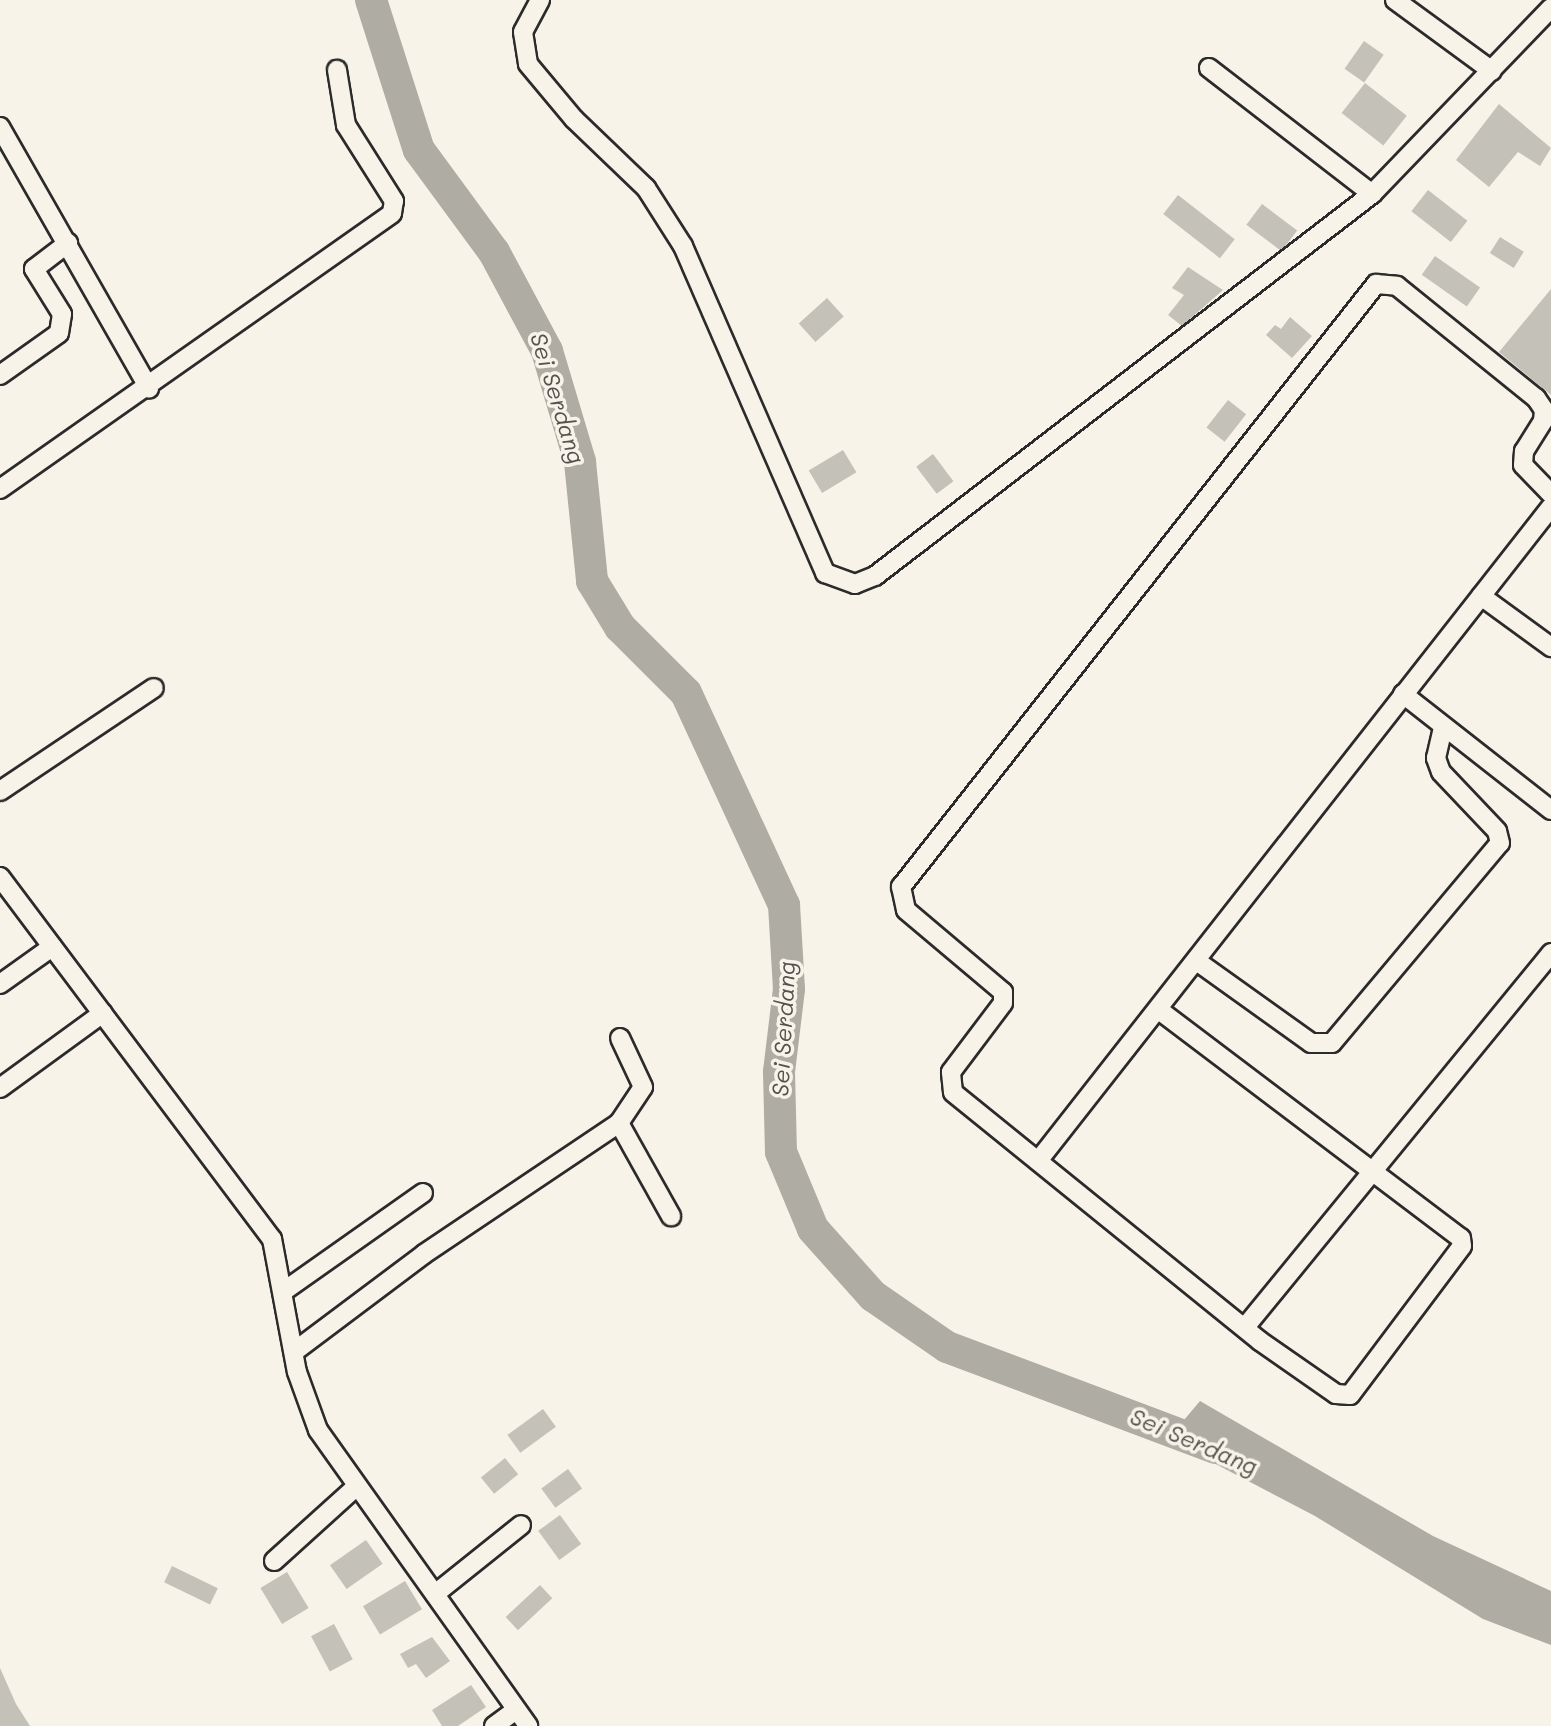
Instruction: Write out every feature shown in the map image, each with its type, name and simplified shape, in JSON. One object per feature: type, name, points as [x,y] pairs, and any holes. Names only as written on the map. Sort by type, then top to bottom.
[{"type":"street","points":[[540,0],[523,32],[528,64],[574,119],[646,188],[683,246],[825,573],[841,583],[875,576],[1373,194],[1551,8]]},
{"type":"street","points":[[1395,0],[1492,71]]},
{"type":"street","points":[[1209,68],[1373,194]]},
{"type":"street","points":[[0,489],[149,388],[392,213],[394,201],[345,125],[337,70]]},
{"type":"street","points":[[0,127],[64,245],[149,388]]},
{"type":"street","points":[[0,375],[59,333],[62,314],[35,271],[36,262],[64,245]]},
{"type":"street","points":[[1159,1010],[1458,1232],[1462,1243],[1356,1392],[1336,1394],[1038,1161],[948,1086],[951,1072],[1003,1003],[1003,992],[906,910],[901,887],[1376,284],[1397,286],[1548,406],[1523,465],[1551,494]]},
{"type":"street","points":[[1038,1161],[1198,962],[1403,694],[1551,507]]},
{"type":"street","points":[[1480,596],[1551,647]]},
{"type":"street","points":[[0,791],[154,688]]},
{"type":"street","points":[[1403,694],[1551,810]]},
{"type":"street","points":[[1198,962],[1311,1043],[1332,1043],[1500,843],[1497,831],[1441,772],[1436,758],[1443,728]]},
{"type":"street","points":[[0,877],[255,1212],[272,1239],[295,1351],[314,1421],[357,1486],[528,1726]]},
{"type":"street","points":[[0,984],[52,947]]},
{"type":"street","points":[[1246,1326],[1551,953]]},
{"type":"street","points":[[0,1088],[103,1013]]},
{"type":"street","points":[[295,1351],[424,1254],[619,1123],[643,1087],[620,1038]]},
{"type":"street","points":[[619,1123],[671,1216]]},
{"type":"street","points":[[284,1291],[423,1193]]},
{"type":"street","points":[[274,1561],[357,1486]]},
{"type":"street","points":[[435,1594],[521,1525]]},
{"type":"street","points":[[494,1726],[516,1710]]},
{"type":"water","points":[[1200,1401],[1433,1536],[1551,1591],[1551,1645],[1483,1619],[1315,1516],[1168,1439]]},
{"type":"building","points":[[1364,41],[1384,55],[1364,83],[1344,69]]},
{"type":"building","points":[[1365,83],[1407,116],[1383,146],[1342,113]]},
{"type":"building","points":[[1499,104],[1551,148],[1540,166],[1518,152],[1489,187],[1456,160]]},
{"type":"building","points":[[1428,190],[1467,221],[1451,242],[1411,211]]},
{"type":"building","points":[[1178,195],[1235,239],[1220,258],[1163,214]]},
{"type":"building","points":[[1262,204],[1297,230],[1281,251],[1246,225]]},
{"type":"building","points":[[1500,237],[1524,252],[1514,268],[1490,253]]},
{"type":"building","points":[[1435,256],[1480,288],[1467,306],[1422,275]]},
{"type":"building","points":[[1188,267],[1223,290],[1182,326],[1168,315],[1184,295],[1172,288]]},
{"type":"building","points":[[1551,289],[1551,395],[1499,352]]},
{"type":"building","points":[[827,298],[844,317],[815,342],[799,323]]},
{"type":"building","points":[[1290,317],[1312,336],[1292,358],[1266,335],[1275,325],[1281,329]]},
{"type":"building","points":[[1228,400],[1246,414],[1225,442],[1206,428]]},
{"type":"building","points":[[843,450],[856,472],[822,493],[809,471]]},
{"type":"building","points":[[933,454],[953,481],[937,494],[916,467]]},
{"type":"building","points":[[543,1409],[556,1427],[520,1453],[507,1435]]},
{"type":"building","points":[[505,1458],[518,1474],[494,1494],[481,1478]]},
{"type":"building","points":[[568,1469],[582,1488],[555,1508],[541,1488]]},
{"type":"building","points":[[560,1515],[581,1544],[559,1560],[538,1531]]},
{"type":"building","points":[[366,1540],[383,1564],[347,1589],[330,1565]]},
{"type":"building","points":[[172,1566],[218,1588],[210,1605],[164,1582]]},
{"type":"building","points":[[287,1572],[309,1608],[282,1624],[260,1588]]},
{"type":"building","points":[[405,1581],[422,1609],[380,1635],[363,1606]]},
{"type":"building","points":[[540,1585],[552,1598],[518,1630],[506,1617]]},
{"type":"building","points":[[334,1624],[353,1659],[330,1672],[311,1636]]},
{"type":"building","points":[[432,1637],[450,1661],[426,1678],[416,1664],[408,1668],[400,1654]]},
{"type":"building","points":[[0,1668],[16,1704],[30,1726],[0,1726]]},
{"type":"building","points":[[471,1685],[486,1707],[458,1726],[442,1726],[432,1710]]},
{"type":"waterway","name":"Sei Serdang","points":[[371,0],[419,150],[494,252],[547,351],[580,462],[592,581],[620,627],[686,693],[784,905],[789,989],[779,1072],[781,1152],[813,1229],[873,1296],[947,1347],[1216,1448]]}]
